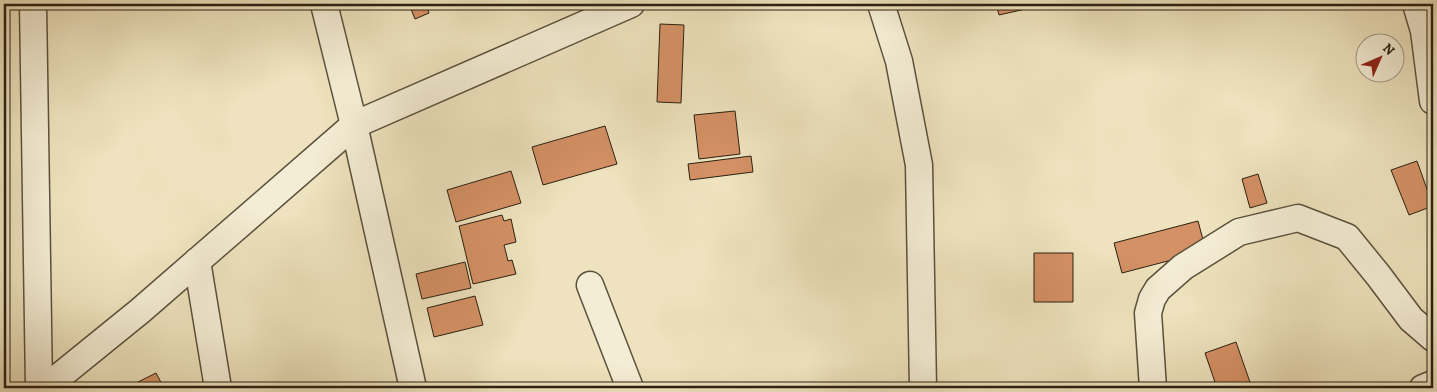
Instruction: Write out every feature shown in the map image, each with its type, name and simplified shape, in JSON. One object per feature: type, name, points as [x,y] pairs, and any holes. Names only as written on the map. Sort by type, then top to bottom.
[{"type":"street","points":[[33,4],[39,388]]},
{"type":"street","points":[[324,4],[354,124],[413,388]]},
{"type":"street","points":[[45,388],[197,261],[354,124],[631,4]]},
{"type":"street","points":[[881,4],[899,61],[919,165],[923,388]]},
{"type":"street","points":[[1416,4],[1424,31],[1433,101]]},
{"type":"street","points":[[1153,388],[1148,313],[1152,299],[1158,289],[1184,267],[1239,232],[1298,218],[1346,237],[1378,275],[1410,319],[1433,338]]},
{"type":"street","points":[[197,261],[218,388]]},
{"type":"street","points":[[590,285],[630,388]]},
{"type":"street","points":[[1423,388],[1433,384]]},
{"type":"building","points":[[409,4],[426,4],[429,13],[415,19]]},
{"type":"building","points":[[996,4],[1048,4],[999,15]]},
{"type":"building","points":[[660,24],[684,25],[681,103],[657,102]]},
{"type":"building","points":[[735,111],[740,154],[699,159],[694,115]]},
{"type":"building","points":[[605,126],[617,164],[543,185],[532,147]]},
{"type":"building","points":[[751,156],[753,172],[690,180],[688,164]]},
{"type":"building","points":[[1417,161],[1433,206],[1409,215],[1391,170]]},
{"type":"building","points":[[511,171],[521,203],[456,222],[447,190]]},
{"type":"building","points":[[1258,174],[1267,203],[1250,208],[1242,179]]},
{"type":"building","points":[[502,215],[504,221],[511,219],[516,242],[504,245],[508,261],[512,260],[516,274],[473,284],[459,226]]},
{"type":"building","points":[[1198,221],[1206,251],[1122,273],[1114,243]]},
{"type":"building","points":[[1034,253],[1073,253],[1073,302],[1034,302]]},
{"type":"building","points":[[465,262],[471,288],[422,299],[416,274]]},
{"type":"building","points":[[475,296],[483,325],[434,337],[427,308]]},
{"type":"building","points":[[1236,342],[1252,388],[1217,388],[1205,353]]},
{"type":"building","points":[[156,373],[164,388],[131,388],[130,386]]}]
